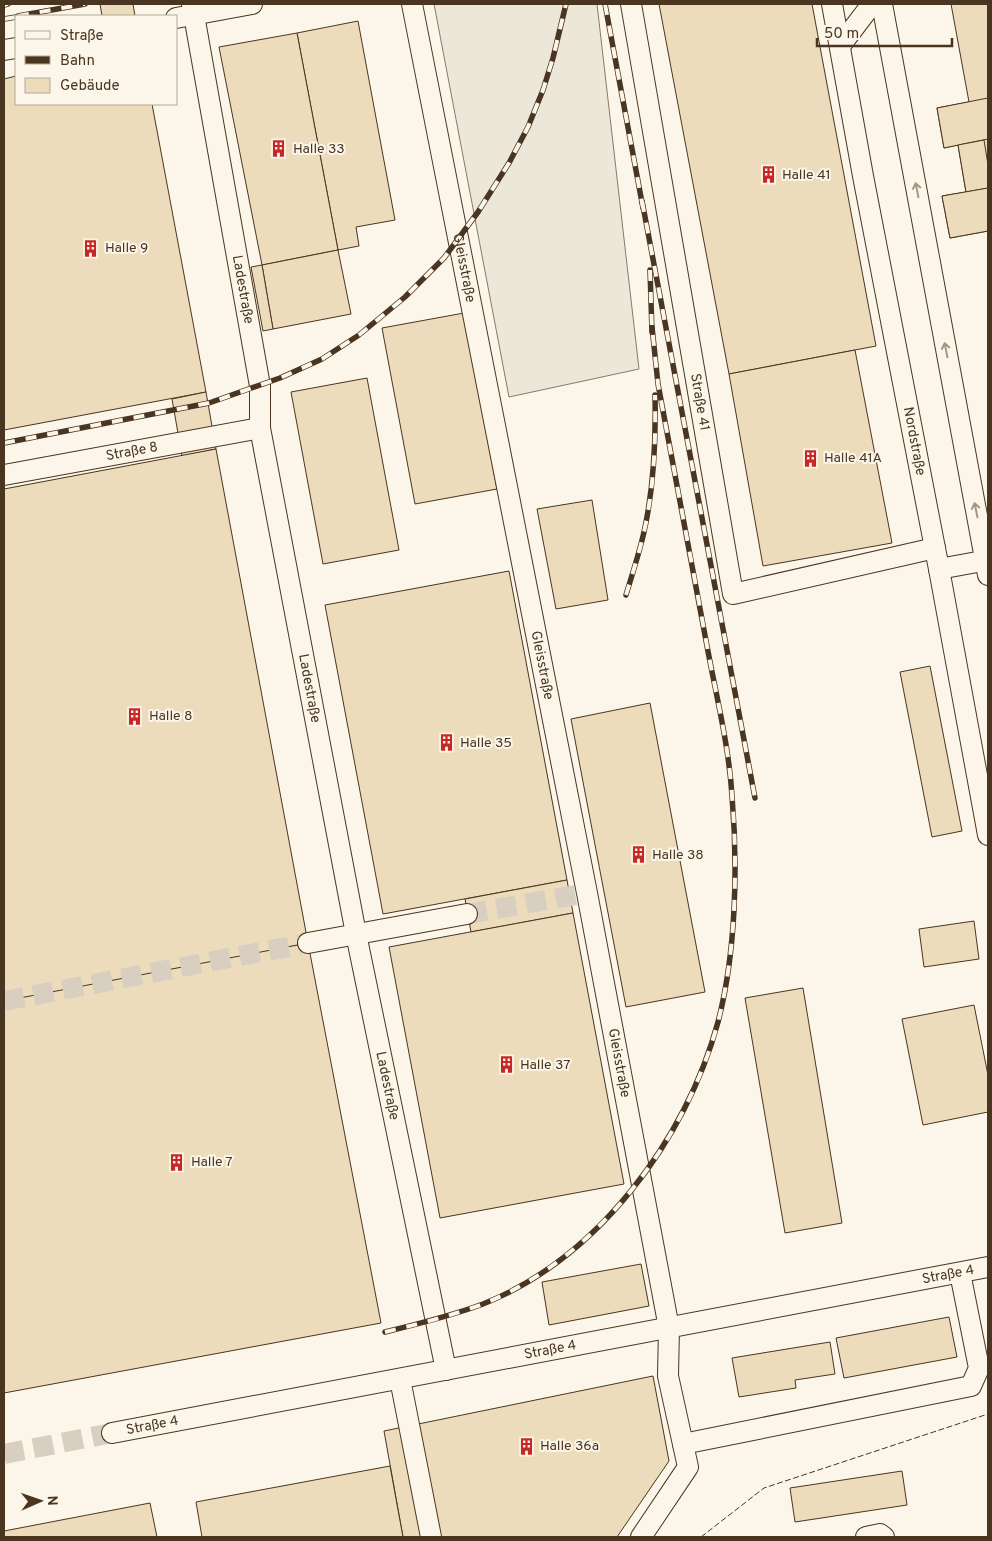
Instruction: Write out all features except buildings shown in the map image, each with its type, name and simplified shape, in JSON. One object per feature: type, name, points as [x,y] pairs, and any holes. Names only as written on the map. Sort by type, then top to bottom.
[{"type":"street","points":[[187,12],[252,4]]},
{"type":"street","name":"Gleisstraße","points":[[412,4],[587,893],[670,1328],[668,1376],[688,1466],[641,1537]]},
{"type":"street","name":"Straße 41","points":[[631,4],[732,594],[936,548]]},
{"type":"street","name":"Nordstraße","points":[[832,4],[988,831]]},
{"type":"street","points":[[840,46],[872,4]]},
{"type":"street","points":[[882,4],[987,565],[940,570]]},
{"type":"street","name":"Ladestraße","points":[[187,12],[260,386],[260,428],[356,934],[446,1370]]},
{"type":"street","name":"Straße 8","points":[[4,475],[260,428]]},
{"type":"street","points":[[308,943],[467,914]]},
{"type":"street","name":"Straße 4","points":[[112,1433],[988,1268]]},
{"type":"street","points":[[683,1444],[971,1386],[979,1368],[960,1273]]},
{"type":"street","points":[[400,1379],[431,1537]]},
{"type":"street","points":[[866,1537],[880,1534],[884,1537]]},
{"type":"shaded area","points":[[434,4],[597,4],[639,369],[509,397]]},
{"type":"tunnel","points":[[467,914],[587,893]]},
{"type":"tunnel","points":[[4,1001],[308,943]]},
{"type":"tunnel","points":[[4,1454],[112,1433]]},
{"type":"railway","points":[[4,5],[8,4]]},
{"type":"railway","points":[[24,15],[85,4]]},
{"type":"railway","points":[[4,443],[209,403],[280,378],[322,359],[359,335],[405,297],[444,258],[478,212],[509,163],[528,127],[543,90],[566,4]]},
{"type":"railway","points":[[605,4],[643,208]]},
{"type":"railway","points":[[4,19],[15,17]]},
{"type":"railway","points":[[642,201],[755,798]]},
{"type":"railway","points":[[650,270],[652,332]]},
{"type":"railway","points":[[385,1332],[434,1320],[483,1304],[525,1284],[564,1257],[599,1226],[632,1190],[660,1151],[684,1109],[703,1066],[718,1022],[729,968],[734,910],[735,852],[730,777],[722,721],[658,384],[652,327]]},
{"type":"railway","points":[[626,595],[642,540],[650,498],[655,447],[655,395]]},
{"type":"fence","points":[[701,1537],[764,1488],[988,1414]]},
{"type":"place","name":"Halle 33","points":[[279,149]]},
{"type":"place","name":"Halle 41","points":[[768,175]]},
{"type":"place","name":"Halle 9","points":[[91,248]]},
{"type":"place","name":"Halle 41A","points":[[810,458]]},
{"type":"place","name":"Halle 8","points":[[135,716]]},
{"type":"place","name":"Halle 35","points":[[446,743]]},
{"type":"place","name":"Halle 38","points":[[638,855]]},
{"type":"place","name":"Halle 37","points":[[506,1065]]},
{"type":"place","name":"Halle 7","points":[[177,1162]]},
{"type":"place","name":"Halle 36a","points":[[526,1446]]}]
